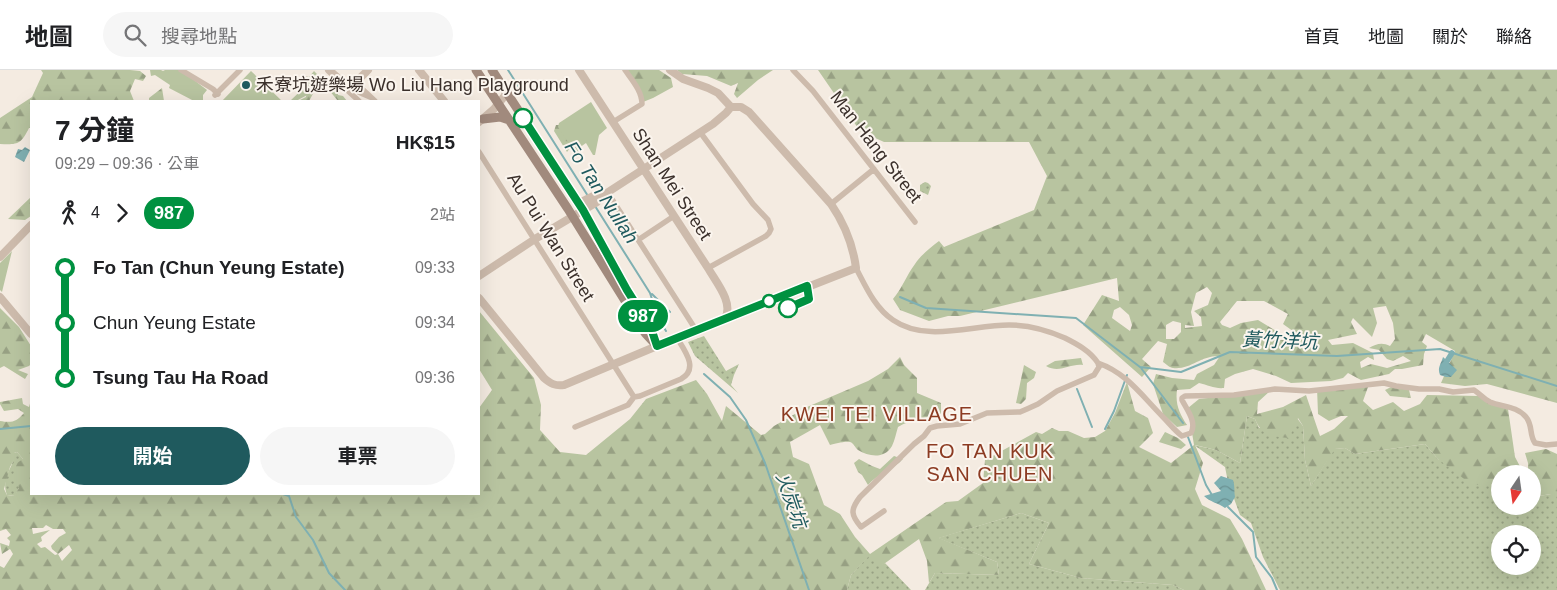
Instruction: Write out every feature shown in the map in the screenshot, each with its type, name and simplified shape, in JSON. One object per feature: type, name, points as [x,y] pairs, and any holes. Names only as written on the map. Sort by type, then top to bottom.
[{"type":"main road","points":[[476,70],[602,262],[623,300],[645,333],[657,346]]},
{"type":"main road","points":[[492,70],[584,205],[627,290],[651,328],[657,346]]},
{"type":"main road","points":[[481,120],[500,117],[509,120]]},
{"type":"street","points":[[181,70],[213,89],[216,94],[240,70]]},
{"type":"street","points":[[329,70],[345,85],[373,99]]},
{"type":"street","points":[[345,85],[349,86],[357,82],[368,70]]},
{"type":"street","points":[[418,70],[443,100]]},
{"type":"street","name":"Shan Mei Street","points":[[579,70],[708,268],[727,302],[729,308],[726,318]]},
{"type":"street","points":[[613,122],[642,104],[642,97],[625,70]]},
{"type":"street","points":[[670,70],[683,79],[718,93],[731,107],[741,107],[749,112],[831,204],[840,217],[854,252],[856,268],[874,300],[895,322],[910,328],[934,332],[999,326],[1030,327],[1050,332],[1086,350],[1098,363],[1114,370],[1129,380],[1179,434],[1184,436],[1191,433],[1193,429],[1192,421],[1182,400],[1182,398],[1187,396],[1242,394],[1275,389],[1309,391],[1384,383],[1452,392],[1474,390],[1490,402],[1515,409],[1523,414],[1529,422],[1532,438],[1535,442],[1543,445],[1557,444]]},
{"type":"street","name":"Man Hang Street","points":[[793,70],[814,91],[915,222]]},
{"type":"street","points":[[357,82],[373,99]]},
{"type":"street","points":[[345,85],[347,90],[358,100]]},
{"type":"street","points":[[481,120],[498,105],[507,93]]},
{"type":"street","points":[[480,275],[534,238],[572,216],[584,205],[602,196],[700,132],[722,117],[731,107]]},
{"type":"street","points":[[700,132],[753,204],[768,220],[771,229],[766,236],[708,268]]},
{"type":"street","name":"Au Pui Wan Street","points":[[480,154],[634,396]]},
{"type":"street","points":[[831,204],[874,169]]},
{"type":"street","points":[[602,196],[638,240],[696,330]]},
{"type":"street","points":[[638,240],[674,216]]},
{"type":"street","points":[[0,257],[30,226]]},
{"type":"street","points":[[480,299],[544,378],[551,384],[558,386],[856,268]]},
{"type":"street","points":[[0,297],[30,333]]},
{"type":"street","points":[[575,427],[628,405],[634,396],[640,396],[687,376],[691,368],[677,338]]},
{"type":"street","points":[[884,511],[861,527],[853,515],[853,507],[860,497],[930,428],[960,424],[987,413],[1015,413],[1028,409],[1056,392],[1094,375],[1098,363]]},
{"type":"green space","points":[[41,70],[130,70],[140,71],[146,76],[143,81],[135,79],[130,91],[134,100],[30,100],[30,128],[24,137],[15,144],[0,144],[0,118],[32,97],[43,73]]},
{"type":"green space","points":[[150,70],[181,70],[207,90],[203,95],[203,100],[192,100],[169,88],[170,85],[155,75],[151,76]]},
{"type":"green space","points":[[626,70],[659,70],[671,78],[673,87],[643,102]]},
{"type":"green space","points":[[677,70],[773,70],[737,98],[734,94],[738,83],[731,86],[707,76],[682,74]]},
{"type":"green space","points":[[818,70],[1557,70],[1557,403],[1487,384],[1465,386],[1441,383],[1455,351],[1426,334],[1422,342],[1427,346],[1423,365],[1395,369],[1389,374],[1361,380],[1348,373],[1343,378],[1331,381],[1291,383],[1253,369],[1225,379],[1224,388],[1199,383],[1190,389],[1177,390],[1179,409],[1187,425],[1177,427],[1163,414],[1153,384],[1156,374],[1194,380],[1197,374],[1214,365],[1220,356],[1213,356],[1185,367],[1172,368],[1163,362],[1167,344],[1158,341],[1142,359],[1151,367],[1142,377],[1083,325],[1102,295],[1119,301],[1117,278],[960,316],[948,316],[929,321],[900,310],[893,299],[917,261],[939,241],[944,247],[1034,210],[1047,176],[1029,142],[884,142],[860,131]],"holes":[[[1207,287],[1212,293],[1208,305],[1194,311],[1201,317],[1202,326],[1185,328],[1185,325],[1194,326],[1191,312],[1196,293]],[[1237,301],[1264,301],[1288,314],[1283,324],[1297,334],[1298,340],[1279,340],[1276,331],[1258,320],[1241,323],[1230,328],[1222,325],[1220,322]],[[1386,306],[1393,323],[1395,339],[1390,346],[1379,344],[1369,348],[1379,350],[1387,359],[1393,361],[1403,356],[1411,361],[1387,368],[1371,364],[1361,368],[1360,362],[1368,357],[1374,360],[1373,353],[1353,343],[1332,345],[1328,340],[1357,334],[1351,322],[1353,318],[1372,337],[1377,323],[1373,308]],[[1120,307],[1129,315],[1132,325],[1130,331],[1112,318],[1114,310]],[[1173,321],[1181,323],[1181,332],[1174,339],[1166,339],[1166,325]]]},
{"type":"green space","points":[[251,71],[281,100],[223,100]]},
{"type":"green space","points":[[314,71],[319,76],[319,83],[310,100],[300,100],[306,97],[307,89],[300,89],[296,92],[300,86],[296,83],[302,76],[309,77]]},
{"type":"green space","points":[[316,76],[326,85],[298,100],[291,100]]},
{"type":"green space","points":[[162,88],[164,100],[149,100]]},
{"type":"green space","points":[[337,89],[338,95],[343,96],[346,100],[337,100],[329,90]]},
{"type":"green space","points":[[591,102],[607,128],[599,135],[595,155],[593,155],[586,143],[576,150],[572,148],[558,127],[559,123]]},
{"type":"green space","points":[[556,125],[561,125],[579,142],[582,149],[576,154],[570,148],[567,152],[554,131]]},
{"type":"green space","points":[[925,182],[931,186],[928,195],[920,191],[920,185]]},
{"type":"green space","points":[[30,198],[30,217],[25,220],[8,219]]},
{"type":"green space","points":[[12,251],[2,292],[0,290],[0,263]]},
{"type":"green space","points":[[0,308],[19,327],[30,344],[30,365],[18,370],[28,374],[25,379],[4,366],[0,368]]},
{"type":"green space","points":[[480,312],[534,378],[541,405],[540,430],[560,452],[586,455],[630,419],[646,399],[696,380],[707,394],[722,421],[726,406],[761,435],[807,407],[868,381],[888,369],[900,357],[904,365],[917,378],[917,393],[941,403],[941,414],[913,420],[898,427],[895,439],[889,450],[876,456],[858,450],[850,442],[830,445],[820,425],[790,442],[793,457],[809,464],[824,505],[840,514],[855,537],[870,554],[946,502],[958,501],[983,483],[985,460],[1036,432],[1042,434],[1052,428],[1059,431],[1068,431],[1084,438],[1095,437],[1105,431],[1115,413],[1127,382],[1135,411],[1148,418],[1153,433],[1139,447],[1171,463],[1194,445],[1188,408],[1199,399],[1270,391],[1258,402],[1257,414],[1283,407],[1306,395],[1320,436],[1334,429],[1348,416],[1341,416],[1329,421],[1318,414],[1317,388],[1368,387],[1363,401],[1373,410],[1393,402],[1404,411],[1420,404],[1427,395],[1480,396],[1508,409],[1515,457],[1519,465],[1491,465],[1491,484],[1472,485],[1438,459],[1425,444],[1355,454],[1345,448],[1335,449],[1311,486],[1305,460],[1303,426],[1298,418],[1289,438],[1277,437],[1264,432],[1255,419],[1247,416],[1240,463],[1216,450],[1195,445],[1203,463],[1195,489],[1202,505],[1230,519],[1242,539],[1266,590],[1184,590],[1173,585],[1081,578],[1029,564],[1049,523],[1021,513],[939,538],[997,562],[999,575],[935,573],[929,583],[927,561],[919,539],[881,566],[870,555],[851,575],[847,590],[0,590],[0,566],[4,568],[13,554],[10,549],[2,554],[0,543],[9,546],[10,541],[7,538],[11,535],[6,529],[0,531],[0,421],[14,421],[24,413],[18,409],[4,411],[0,402],[22,398],[23,404],[29,407],[30,404],[30,495],[480,495],[480,407],[492,390],[480,371]],"holes":[[[17,452],[23,459],[17,463],[13,475],[19,488],[14,496],[7,495],[4,489],[10,467],[15,458],[14,453]],[[46,525],[53,529],[63,529],[66,533],[59,537],[51,546],[58,554],[55,555],[45,547],[41,548],[37,544],[42,541],[41,537],[50,530],[33,534],[32,528],[43,528]],[[69,545],[72,550],[62,561],[58,554]]]},
{"type":"green space","points":[[704,336],[726,371],[739,364],[731,385],[738,393],[695,356],[688,342]]},
{"type":"green space","points":[[1081,358],[1083,365],[1074,365],[1060,369],[1046,366],[1055,361]]},
{"type":"green space","points":[[1024,365],[1036,372],[1034,378],[1027,383],[1026,399],[1021,404],[1016,403]]},
{"type":"green space","points":[[1397,384],[1408,386],[1411,398],[1390,396],[1385,390]]},
{"type":"green space","points":[[1247,416],[1255,419],[1259,428],[1297,418],[1303,426],[1305,460],[1311,486],[1334,449],[1345,448],[1355,454],[1425,444],[1438,459],[1491,484],[1491,515],[1541,515],[1541,496],[1557,494],[1557,590],[1280,590],[1263,557],[1251,523],[1240,515],[1228,482],[1225,467],[1194,445],[1216,450],[1240,463]]},
{"type":"green space","points":[[1165,432],[1178,438],[1186,445],[1181,449],[1159,442]]},
{"type":"green space","points":[[1546,449],[1557,454],[1557,494],[1541,496],[1541,465],[1528,465],[1525,453]]},
{"type":"green space","points":[[17,452],[23,459],[19,488],[15,496],[7,495],[5,489],[6,477],[14,458],[14,453]]},
{"type":"green space","points":[[894,456],[903,459],[876,477],[868,485],[854,463],[859,459],[880,469]]},
{"type":"green space","points":[[1021,513],[1049,523],[1029,564],[1081,578],[1173,585],[1184,590],[925,590],[935,573],[999,575],[997,562],[938,538]]},
{"type":"green space","points":[[870,554],[881,565],[885,563],[911,590],[847,590],[851,575]]},
{"type":"water","points":[[25,147],[30,150],[24,162],[15,157],[18,149],[22,150]]},
{"type":"water","points":[[1443,357],[1457,370],[1451,377],[1440,375],[1439,373]]},
{"type":"water","points":[[1221,476],[1233,480],[1234,484],[1235,497],[1231,504],[1225,508],[1204,496],[1221,491],[1214,483]]},
{"type":"waterway","name":"Fo Tan Nullah","points":[[508,70],[588,196]]},
{"type":"waterway","name":"Fo Tan Nullah","points":[[595,206],[650,293],[658,318],[666,331]]},
{"type":"waterway","points":[[652,294],[670,312]]},
{"type":"waterway","name":"黃竹洋坑","points":[[900,297],[926,308],[1076,318],[1140,367],[1181,372],[1230,352],[1337,356],[1440,349],[1557,386]]},
{"type":"waterway","points":[[1444,366],[1452,353]]},
{"type":"waterway","points":[[1141,368],[1183,423]]},
{"type":"waterway","name":"火炭坑","points":[[704,374],[730,397],[746,420],[765,463],[809,590]]},
{"type":"waterway","points":[[1105,429],[1114,411],[1127,375]]},
{"type":"waterway","points":[[1077,389],[1092,427]]},
{"type":"waterway","points":[[0,429],[30,426]]},
{"type":"waterway","points":[[1188,437],[1206,485],[1212,495]]},
{"type":"waterway","points":[[286,495],[289,496],[296,517],[313,540],[329,573],[345,590]]},
{"type":"waterway","points":[[1228,507],[1253,532],[1256,557],[1272,578],[1277,590]]},
{"type":"bus line","name":"987","points":[[523,118],[583,210],[627,290],[651,328],[657,346],[807,286],[809,299],[788,308]]},
{"type":"place","name":"禾寮坑遊樂場 Wo Liu Hang Playground","points":[[246,85]]},
{"type":"district","name":"KWEI TEI VILLAGE","points":[[877,414]]},
{"type":"district","name":"FO TAN KUK SAN CHUEN","points":[[990,462]]}]
